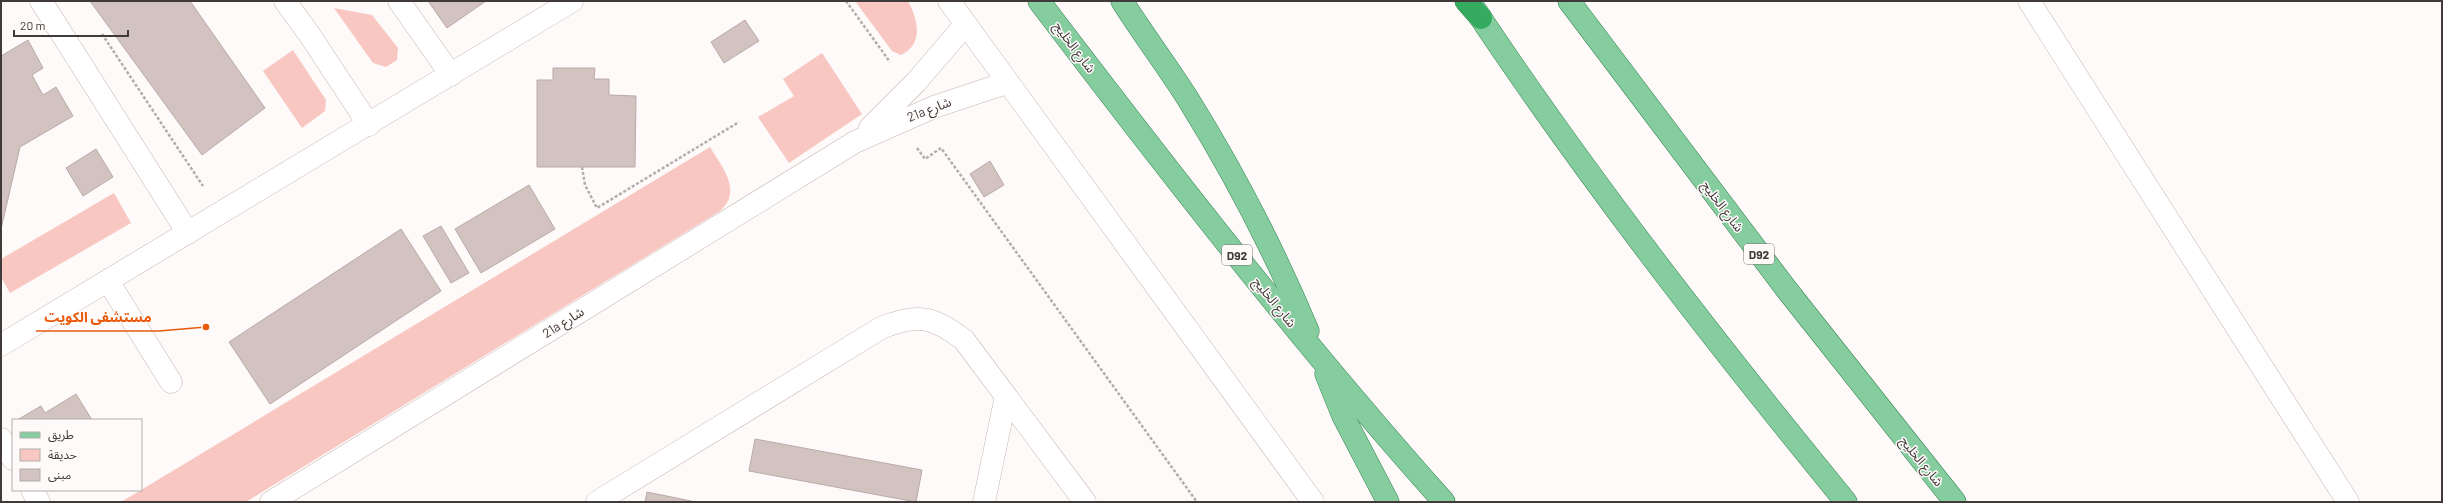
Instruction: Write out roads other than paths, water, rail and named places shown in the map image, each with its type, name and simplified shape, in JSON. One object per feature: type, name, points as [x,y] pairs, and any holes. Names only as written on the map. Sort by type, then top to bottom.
[{"type":"highway","points":[[1466,1],[1475,10]]},
{"type":"main road","name":"شارع الخليج","points":[[1039,1],[1154,151],[1318,354],[1444,502]]},
{"type":"main road","points":[[1122,1],[1187,98],[1231,172],[1286,281],[1343,416],[1388,502]]},
{"type":"main road","name":"شارع الخليج","points":[[1569,1],[1782,284],[1955,502]]},
{"type":"main road","points":[[1475,10],[1596,180],[1689,304],[1846,502]]},
{"type":"street","points":[[41,1],[188,233]]},
{"type":"street","points":[[285,1],[309,34],[368,125]]},
{"type":"street","points":[[398,1],[451,74]]},
{"type":"street","points":[[1,345],[572,1]]},
{"type":"street","points":[[949,1],[1006,83],[1204,350],[1313,502]]},
{"type":"street","points":[[2029,1],[2348,502]]},
{"type":"street","name":"21a شارع","points":[[855,142],[916,82],[965,25]]},
{"type":"street","name":"21a شارع","points":[[271,502],[855,142],[898,121],[1006,83]]},
{"type":"street","points":[[108,281],[171,382]]},
{"type":"street","points":[[597,502],[881,328],[902,320],[924,319],[946,326],[964,340],[1085,502]]},
{"type":"street","points":[[984,502],[1006,396]]},
{"type":"street","points":[[1,439],[12,457]]},
{"type":"street","points":[[33,491],[39,502]]},
{"type":"place","name":"مستشفى الكويت","points":[[206,327]]}]
